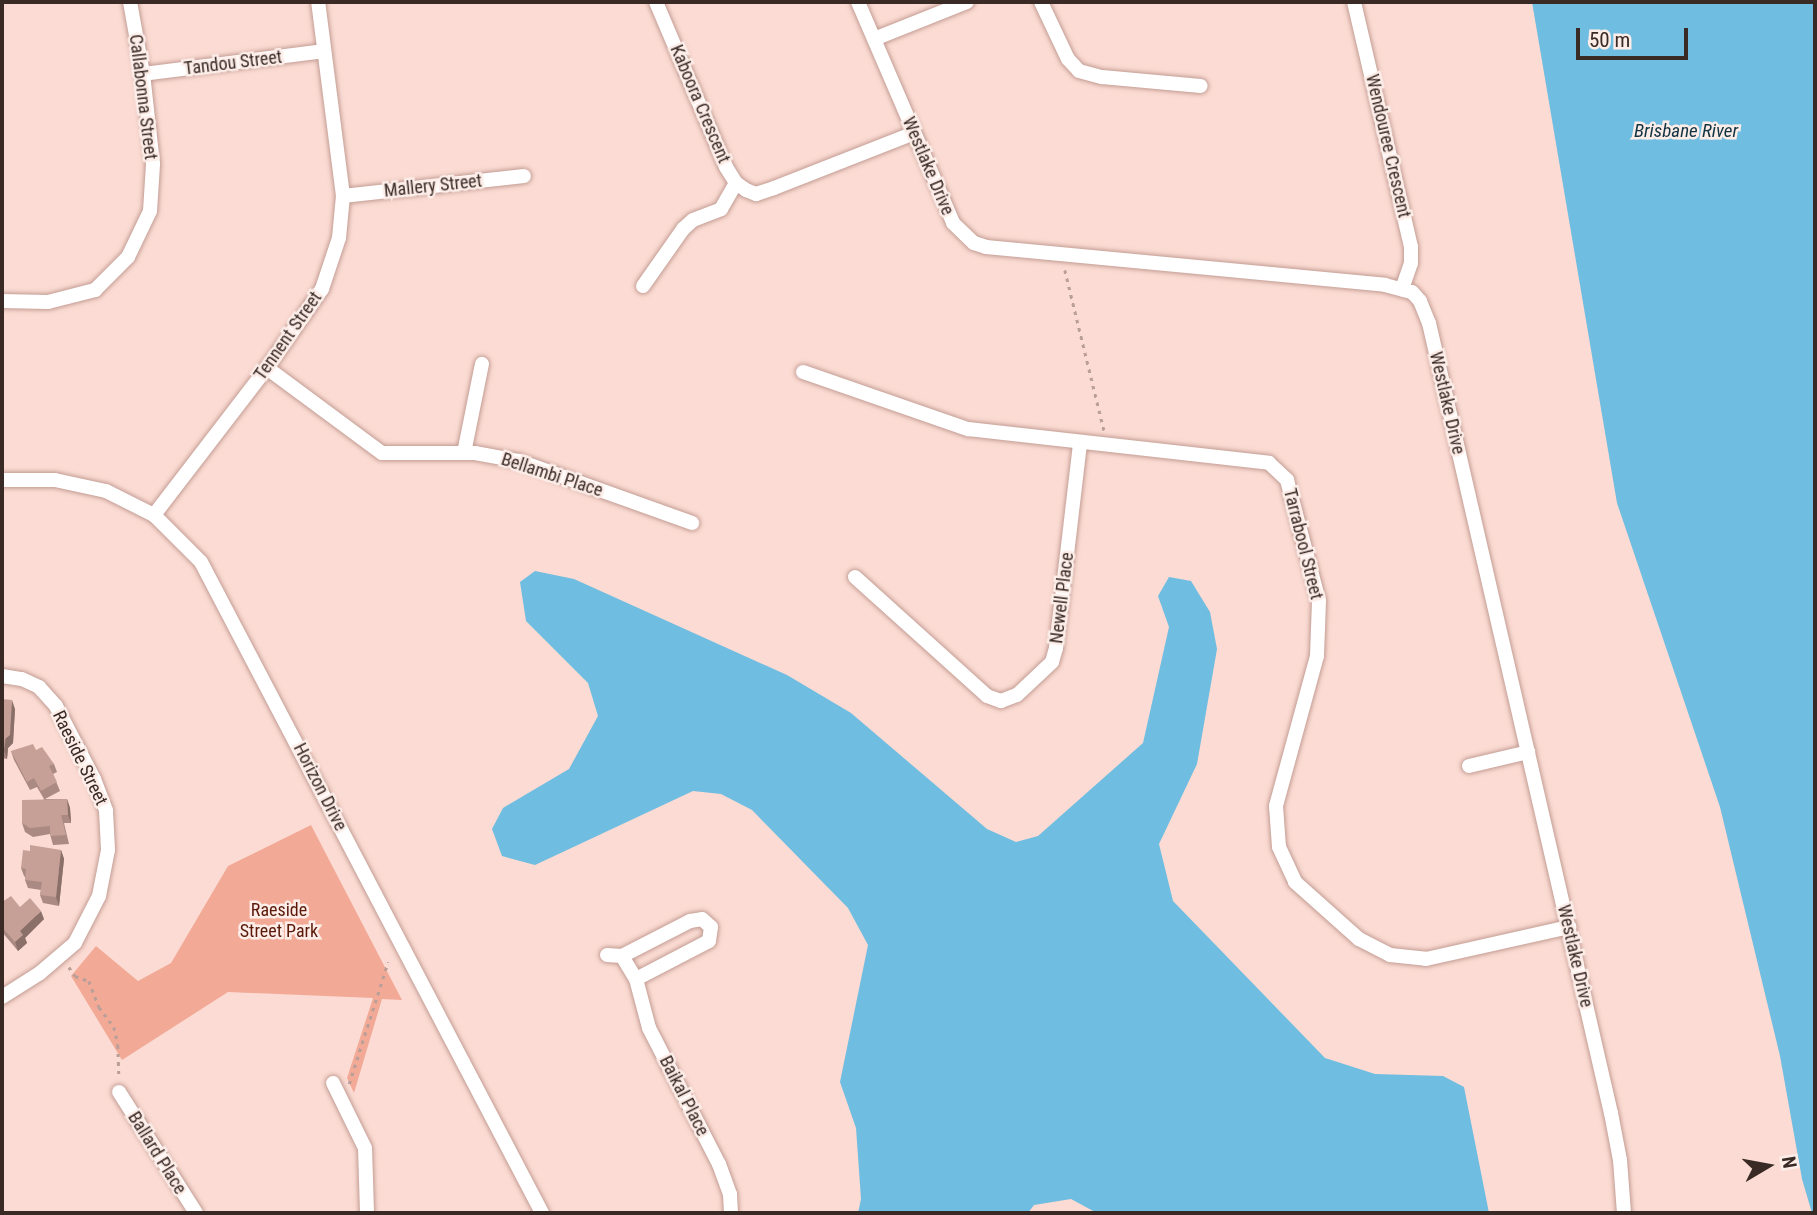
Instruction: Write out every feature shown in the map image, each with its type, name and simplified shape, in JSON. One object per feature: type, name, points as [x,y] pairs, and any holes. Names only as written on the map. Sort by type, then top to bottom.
[{"type":"street","name":"Callabonna Street","points":[[2,301],[48,302],[95,290],[128,257],[150,211],[153,164],[143,74],[130,2]]},
{"type":"street","name":"Tennent Street","points":[[154,515],[267,368],[322,289],[339,238],[343,196],[318,2]]},
{"type":"street","name":"Kaboora Crescent","points":[[656,2],[726,167],[736,183],[756,194],[914,133]]},
{"type":"street","name":"Westlake Drive","points":[[858,2],[953,223],[964,236],[985,247],[1385,285],[1412,292],[1420,301],[1429,323],[1569,927],[1620,1160],[1624,1213]]},
{"type":"street","points":[[874,39],[967,2]]},
{"type":"street","points":[[1041,2],[1068,59],[1079,71],[1102,77],[1200,86]]},
{"type":"street","name":"Wendouree Crescent","points":[[1354,2],[1411,247],[1411,262],[1402,289]]},
{"type":"street","name":"Tandou Street","points":[[143,74],[324,51]]},
{"type":"street","name":"Mallery Street","points":[[343,196],[524,176]]},
{"type":"street","points":[[643,286],[683,229],[693,220],[721,209],[736,183]]},
{"type":"street","points":[[464,453],[482,364]]},
{"type":"street","name":"Bellambi Place","points":[[267,368],[382,453],[464,453],[519,461],[692,523]]},
{"type":"street","name":"Tarrabool Street","points":[[803,372],[968,429],[1080,444],[1269,463],[1287,480],[1317,587],[1321,624],[1317,656],[1276,806],[1279,847],[1286,867],[1306,893],[1375,949],[1403,957],[1426,959],[1464,953],[1569,927]]},
{"type":"street","name":"Newell Place","points":[[855,577],[987,696],[1001,701],[1017,695],[1052,662],[1056,648],[1080,444]]},
{"type":"street","name":"Horizon Drive","points":[[2,480],[55,480],[85,485],[117,496],[154,515],[188,547],[214,582],[542,1213]]},
{"type":"street","name":"Raeside Street","points":[[2,676],[22,679],[39,687],[56,706],[94,779],[106,811],[108,850],[99,896],[75,943],[61,956],[2,997]]},
{"type":"street","points":[[1469,766],[1528,752]]},
{"type":"street","name":"Baikal Place","points":[[636,979],[709,941],[711,927],[702,919],[690,921],[614,956],[636,979],[649,1028],[719,1164],[730,1194],[731,1213]]},
{"type":"street","points":[[334,1085],[365,1148],[368,1213]]},
{"type":"street","name":"Ballard Place","points":[[119,1092],[196,1213]]},
{"type":"path","points":[[1065,270],[1108,447]]},
{"type":"path","points":[[61,956],[75,976],[89,981],[99,1007],[114,1027],[118,1045],[119,1092]]},
{"type":"path","points":[[334,1085],[351,1084],[388,962]]},
{"type":"green space","name":"Raeside Street Park","points":[[311,825],[402,1000],[382,999],[354,1093],[347,1078],[373,998],[228,992],[122,1060],[71,976],[96,946],[138,981],[171,963],[228,866]]},
{"type":"water","name":"Brisbane River","points":[[1532,2],[1815,2],[1815,1213],[1812,1213],[1802,1179],[1780,1056],[1720,807],[1617,503]]},
{"type":"water","points":[[535,571],[574,579],[787,675],[851,713],[987,829],[1016,842],[1038,836],[1143,743],[1169,627],[1158,596],[1169,577],[1191,581],[1210,612],[1217,649],[1197,764],[1159,844],[1173,901],[1325,1058],[1375,1074],[1443,1076],[1464,1087],[1489,1213],[1097,1213],[1071,1199],[1034,1205],[1028,1213],[858,1213],[861,1199],[856,1128],[840,1082],[868,945],[848,908],[752,810],[721,794],[693,791],[535,865],[502,856],[492,829],[503,808],[569,769],[598,716],[588,683],[526,621],[520,582]]},
{"type":"building","points":[[2,699],[12,700],[10,735],[5,739],[4,750],[2,750]]},
{"type":"building","points":[[33,744],[36,750],[42,747],[54,764],[49,766],[57,782],[41,791],[34,778],[27,782],[11,751]]},
{"type":"building","points":[[67,799],[68,815],[61,815],[66,835],[50,836],[50,826],[30,828],[22,823],[22,800]]},
{"type":"building","points":[[30,845],[61,850],[56,897],[40,895],[42,882],[25,880],[26,869],[21,868],[23,850],[30,851]]},
{"type":"building","points":[[11,896],[20,907],[30,898],[41,911],[20,931],[23,935],[15,942],[2,927],[2,902]]}]
